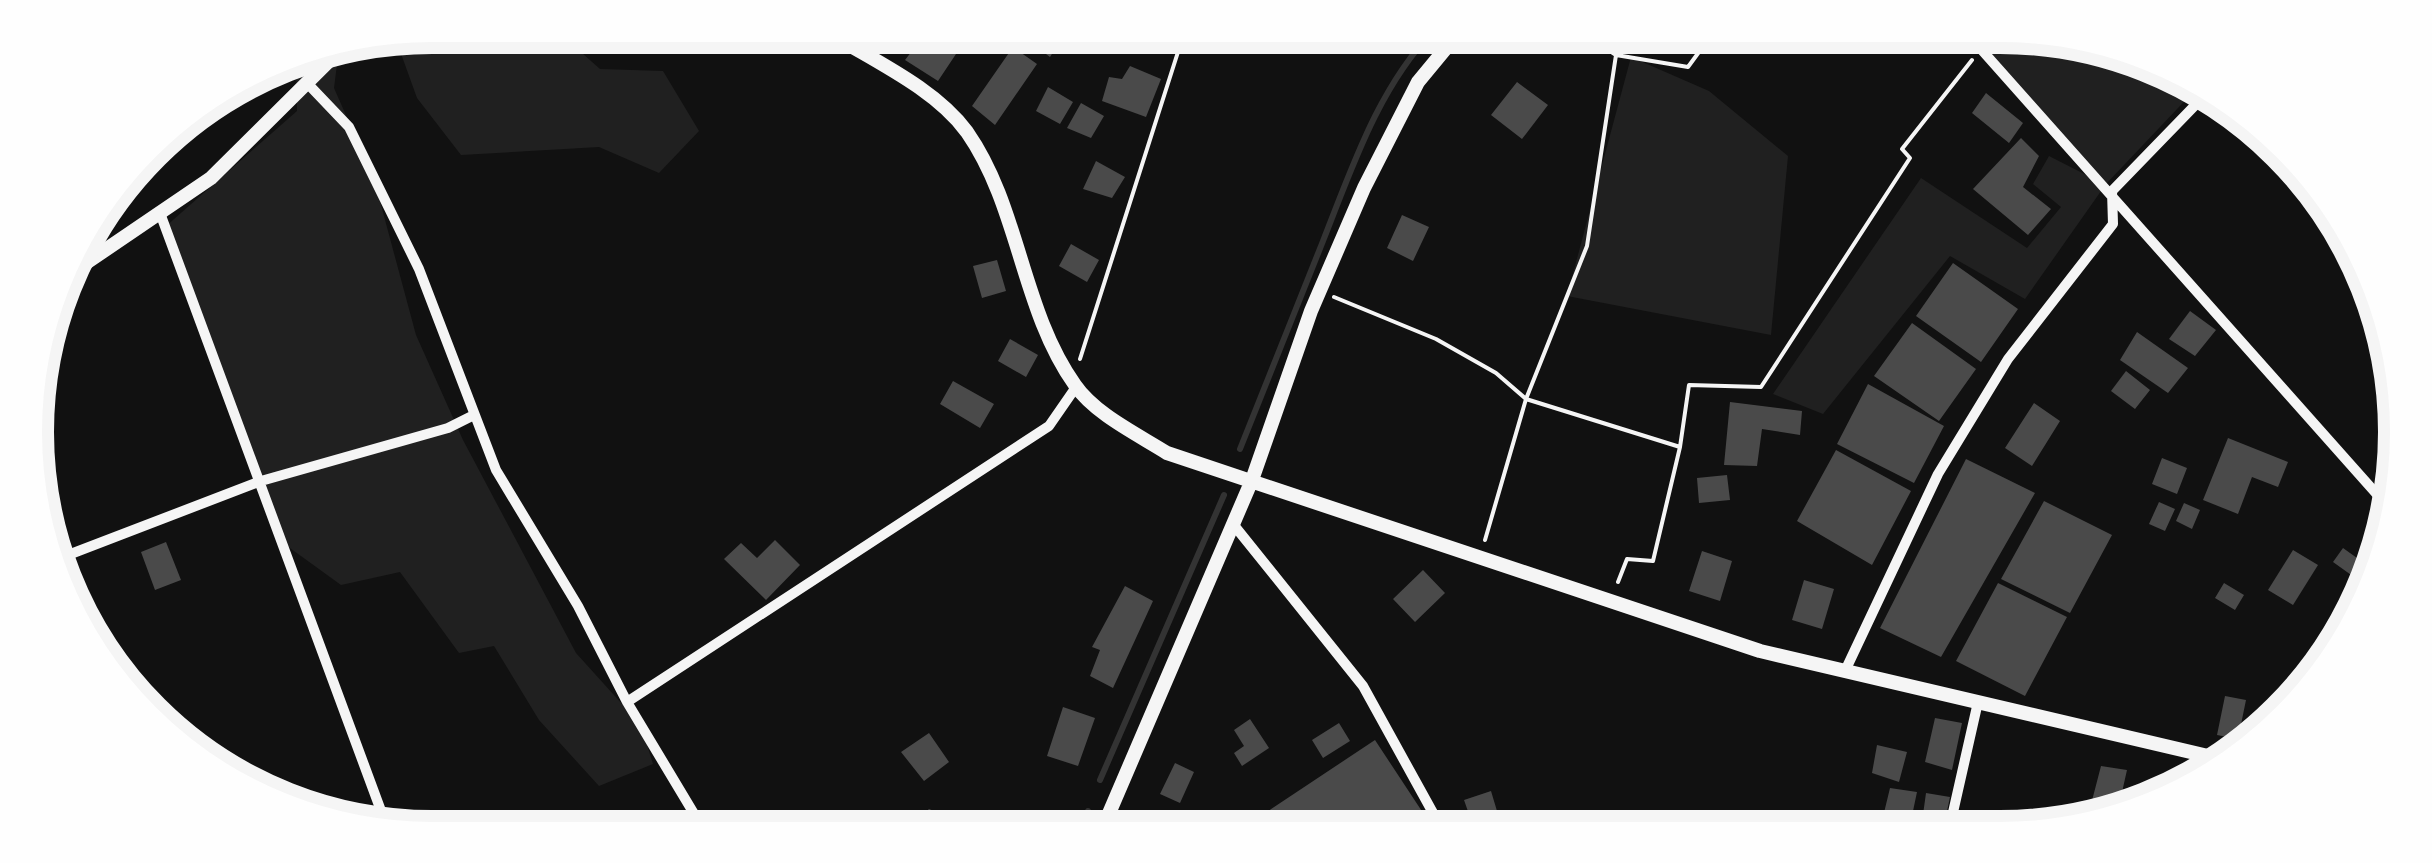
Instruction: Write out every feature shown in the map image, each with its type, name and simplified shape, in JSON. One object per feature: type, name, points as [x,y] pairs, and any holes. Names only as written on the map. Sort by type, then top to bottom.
[{"type":"street","points":[[853,48],[928,95],[966,130],[994,181],[1044,324],[1076,387],[1120,424],[1167,453],[1760,651],[2206,756]]},
{"type":"street","points":[[1108,816],[1252,480],[1320,290],[1399,114],[1418,82],[1446,48]]},
{"type":"street","points":[[1982,48],[2379,496]]},
{"type":"street","points":[[87,262],[211,178],[329,62]]},
{"type":"street","points":[[308,84],[349,127],[420,270],[472,416],[496,470],[578,606],[627,702],[695,816]]},
{"type":"street","points":[[1845,671],[1938,474],[2008,359],[2114,224],[2112,191],[2198,102]]},
{"type":"street","points":[[160,213],[382,812]]},
{"type":"street","points":[[627,702],[1049,426],[1076,387]]},
{"type":"street","points":[[68,555],[261,481],[448,428],[472,416]]},
{"type":"street","points":[[1233,524],[1363,686],[1434,816]]},
{"type":"street","points":[[1952,816],[1978,702]]},
{"type":"path","points":[[1076,387],[1080,353],[1179,48]]},
{"type":"path","points":[[1605,48],[1616,55],[1688,67],[1702,48]]},
{"type":"path","points":[[1611,601],[1628,559],[1653,561],[1680,447],[1689,385],[1761,387],[1910,158],[1902,149],[1982,48]]},
{"type":"path","points":[[1480,557],[1526,399],[1587,246],[1616,55]]},
{"type":"path","points":[[1320,290],[1436,339],[1496,373],[1526,399],[1680,447]]},
{"type":"shaded area","points":[[576,48],[600,69],[663,71],[699,131],[659,173],[599,147],[461,155],[417,98],[399,49]]},
{"type":"shaded area","points":[[1981,48],[2026,48],[2075,55],[2124,68],[2188,97],[2106,184],[2025,299],[1950,256],[1823,414],[1773,394],[1921,178],[2027,248],[2061,207],[2033,184],[2049,156],[2102,183]]},
{"type":"shaded area","points":[[1631,57],[1709,91],[1788,156],[1771,335],[1567,296]]},
{"type":"shaded area","points":[[338,60],[334,88],[374,179],[416,335],[463,440],[576,653],[641,725],[653,764],[599,786],[539,720],[494,646],[459,653],[400,572],[341,585],[283,543],[165,227],[297,111],[296,73]]},
{"type":"building","points":[[914,48],[960,48],[938,81],[905,60]]},
{"type":"building","points":[[1012,48],[1037,64],[995,125],[972,106]]},
{"type":"building","points":[[1038,48],[1056,48],[1050,57]]},
{"type":"building","points":[[1130,66],[1161,79],[1146,117],[1102,101],[1109,77],[1122,79]]},
{"type":"building","points":[[1517,82],[1548,105],[1522,139],[1491,115]]},
{"type":"building","points":[[1048,87],[1073,102],[1060,124],[1036,111]]},
{"type":"building","points":[[1986,93],[2023,123],[2009,143],[1972,113]]},
{"type":"building","points":[[1081,103],[1104,116],[1091,138],[1067,128]]},
{"type":"building","points":[[2021,138],[2039,156],[2023,187],[2051,209],[2028,235],[1973,189]]},
{"type":"building","points":[[1096,161],[1125,177],[1112,198],[1083,189]]},
{"type":"building","points":[[1402,215],[1429,227],[1413,261],[1387,248]]},
{"type":"building","points":[[1071,244],[1099,260],[1087,282],[1059,266]]},
{"type":"building","points":[[997,260],[1006,291],[982,298],[973,266]]},
{"type":"building","points":[[1953,263],[2018,309],[1981,362],[1916,316]]},
{"type":"building","points":[[2190,311],[2216,330],[2195,356],[2169,339]]},
{"type":"building","points":[[1912,323],[1976,369],[1939,421],[1874,376]]},
{"type":"building","points":[[2137,332],[2188,368],[2168,393],[2120,360]]},
{"type":"building","points":[[1010,339],[1038,355],[1026,377],[998,361]]},
{"type":"building","points":[[2126,371],[2150,390],[2135,409],[2111,391]]},
{"type":"building","points":[[953,381],[994,404],[980,428],[940,404]]},
{"type":"building","points":[[1868,384],[1944,426],[1914,483],[1837,444]]},
{"type":"building","points":[[1730,402],[1802,411],[1800,435],[1762,429],[1757,466],[1724,465]]},
{"type":"building","points":[[2034,403],[2060,421],[2032,466],[2005,448]]},
{"type":"building","points":[[2228,438],[2288,462],[2278,487],[2252,477],[2238,514],[2203,500]]},
{"type":"building","points":[[1836,450],[1911,491],[1872,565],[1797,521]]},
{"type":"building","points":[[2162,458],[2187,468],[2177,494],[2152,484]]},
{"type":"building","points":[[1966,459],[2035,493],[1941,657],[1880,628]]},
{"type":"building","points":[[1727,475],[1730,500],[1699,503],[1697,478]]},
{"type":"building","points":[[2044,501],[2112,535],[2070,613],[2001,579]]},
{"type":"building","points":[[2159,502],[2175,509],[2165,531],[2149,524]]},
{"type":"building","points":[[2184,503],[2200,510],[2192,529],[2176,521]]},
{"type":"building","points":[[775,540],[800,565],[766,600],[724,559],[741,543],[757,558]]},
{"type":"building","points":[[166,542],[181,580],[155,590],[141,552]]},
{"type":"building","points":[[2343,548],[2362,561],[2354,577],[2333,562]]},
{"type":"building","points":[[2293,550],[2318,565],[2293,605],[2268,590]]},
{"type":"building","points":[[1702,551],[1732,561],[1720,601],[1689,591]]},
{"type":"building","points":[[1423,570],[1445,593],[1415,622],[1393,599]]},
{"type":"building","points":[[1804,580],[1834,589],[1822,629],[1792,620]]},
{"type":"building","points":[[1998,583],[2067,617],[2025,696],[1956,661]]},
{"type":"building","points":[[2224,583],[2244,595],[2235,610],[2215,598]]},
{"type":"building","points":[[1125,586],[1153,601],[1113,688],[1090,676],[1100,650],[1092,647]]},
{"type":"building","points":[[2225,696],[2246,700],[2240,732],[2232,738],[2217,735]]},
{"type":"building","points":[[1063,707],[1095,718],[1078,766],[1047,756]]},
{"type":"building","points":[[1935,718],[1962,723],[1952,770],[1925,762]]},
{"type":"building","points":[[1250,719],[1269,748],[1242,766],[1234,753],[1244,746],[1234,730]]},
{"type":"building","points":[[1339,723],[1350,741],[1323,758],[1312,740]]},
{"type":"building","points":[[929,733],[949,762],[924,781],[901,752]]},
{"type":"building","points":[[1375,740],[1425,816],[1261,816]]},
{"type":"building","points":[[1877,745],[1907,752],[1899,782],[1872,773]]},
{"type":"building","points":[[1175,763],[1194,772],[1180,803],[1160,794]]},
{"type":"building","points":[[2101,766],[2127,770],[2121,796],[2091,804]]},
{"type":"building","points":[[1890,788],[1917,792],[1912,816],[1883,816]]},
{"type":"building","points":[[1491,791],[1497,811],[1470,816],[1464,800]]},
{"type":"building","points":[[1926,793],[1950,797],[1946,816],[1923,816]]},
{"type":"building","points":[[929,809],[946,816],[921,816]]},
{"type":"waterway","points":[[1240,449],[1368,130],[1397,77],[1418,48]]},
{"type":"waterway","points":[[1100,780],[1224,495]]},
{"type":"waterway","points":[[1086,816],[1088,811]]}]
